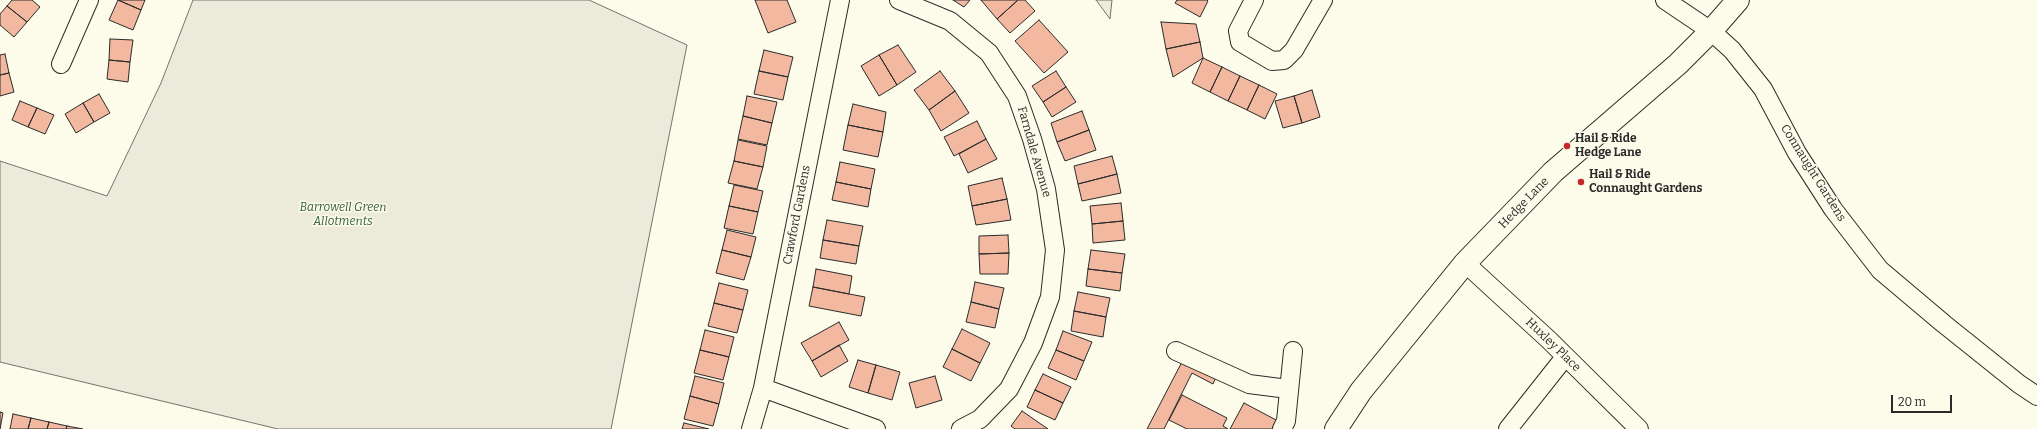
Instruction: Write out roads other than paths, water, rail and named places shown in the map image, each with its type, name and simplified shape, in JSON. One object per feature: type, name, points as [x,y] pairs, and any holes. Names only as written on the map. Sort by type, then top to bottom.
[{"type":"main road","name":"Hedge Lane","points":[[1336,429],[1360,391],[1465,263],[1553,172],[1678,64],[1738,0]]},
{"type":"street","points":[[61,64],[89,0]]},
{"type":"street","name":"Crawford Gardens","points":[[751,429],[763,388],[840,0]]},
{"type":"street","name":"Farndale Avenue","points":[[899,0],[950,20],[989,53],[1017,96],[1032,139],[1046,189],[1054,242],[1055,250],[1050,297],[1033,343],[1009,389],[980,419],[961,429]]},
{"type":"street","points":[[1254,0],[1238,31],[1240,42],[1272,60],[1284,60],[1294,50],[1323,0]]},
{"type":"street","name":"Connaught Gardens","points":[[1665,0],[1710,31],[1734,53],[1763,88],[1798,153],[1833,209],[1880,270],[1944,324],[2019,384],[2037,396]]},
{"type":"street","name":"Huxley Place","points":[[1465,263],[1639,429]]},
{"type":"street","points":[[1176,351],[1249,384],[1288,389]]},
{"type":"street","points":[[1282,429],[1286,421],[1293,351]]},
{"type":"street","points":[[1508,429],[1565,357]]},
{"type":"street","points":[[763,388],[876,429]]},
{"type":"place","name":"Hail & Ride Hedge Lane","points":[[1567,146]]},
{"type":"place","name":"Hail & Ride Connaught Gardens","points":[[1581,182]]},
{"type":"park label","name":"Barrowell Green Allotments","points":[[343,215]]}]
